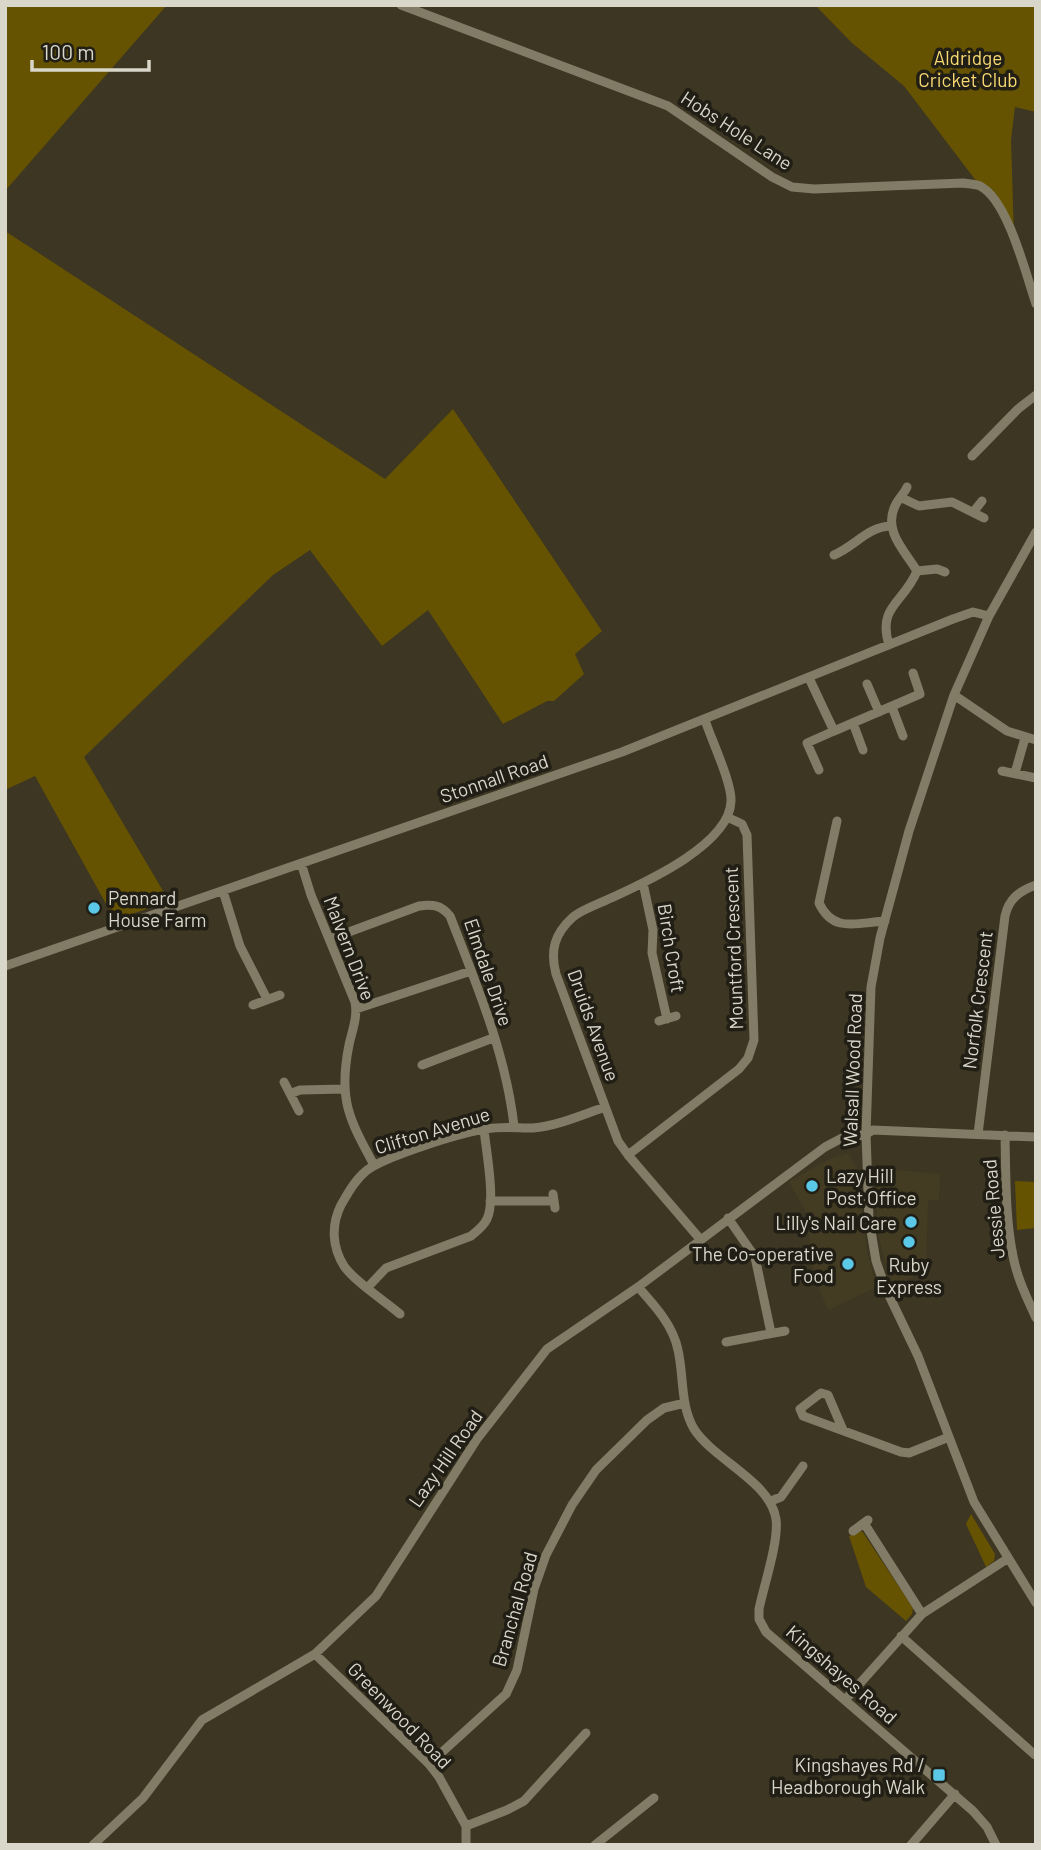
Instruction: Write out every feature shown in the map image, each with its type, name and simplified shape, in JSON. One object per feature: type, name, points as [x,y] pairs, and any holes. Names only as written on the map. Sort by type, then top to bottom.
[{"type":"street","name":"Hobs Hole Lane","points":[[401,5],[668,106],[772,177],[792,187],[814,189],[963,183],[980,187],[995,198],[1014,237],[1036,304]]},
{"type":"street","points":[[972,456],[1018,409],[1036,395]]},
{"type":"street","points":[[907,487],[896,504],[890,526],[897,542],[917,571]]},
{"type":"street","points":[[902,498],[919,506],[952,502],[984,518]]},
{"type":"street","points":[[974,511],[982,501]]},
{"type":"street","points":[[834,555],[848,549],[877,527],[890,526]]},
{"type":"street","name":"Walsall Wood Road","points":[[1036,532],[1032,546],[989,616],[954,695],[909,831],[884,921],[871,986],[866,1134],[869,1219],[876,1261],[885,1287],[918,1356],[974,1502],[1036,1603]]},
{"type":"street","points":[[848,549],[853,560]]},
{"type":"street","points":[[917,571],[937,569],[945,572]]},
{"type":"street","points":[[890,645],[885,632],[886,616],[912,585],[917,571]]},
{"type":"street","name":"Stonnall Road","points":[[5,966],[622,752],[973,612],[989,616]]},
{"type":"street","points":[[819,770],[807,743],[920,694],[913,673]]},
{"type":"street","points":[[809,678],[834,731]]},
{"type":"street","points":[[867,684],[879,712]]},
{"type":"street","points":[[954,695],[1007,731],[1036,740]]},
{"type":"street","points":[[892,706],[903,737]]},
{"type":"street","points":[[705,720],[732,799],[727,817]]},
{"type":"street","points":[[853,723],[863,750]]},
{"type":"street","points":[[1015,773],[1025,738]]},
{"type":"street","points":[[1002,771],[1036,778]]},
{"type":"street","name":"Druids Avenue","points":[[699,1240],[618,1140],[551,957],[562,929],[575,916],[643,883],[709,841],[727,817]]},
{"type":"street","name":"Mountford Crescent","points":[[628,1155],[739,1069],[748,1058],[754,1040],[747,835],[742,824],[727,817]]},
{"type":"street","points":[[837,821],[819,903],[825,915],[838,924],[884,921]]},
{"type":"street","points":[[823,836],[833,838]]},
{"type":"street","name":"Malvern Drive","points":[[301,863],[356,1009],[344,1089],[349,1117],[374,1165]]},
{"type":"street","name":"Birch Croft","points":[[643,883],[653,930],[652,953],[667,1018]]},
{"type":"street","name":"Norfolk Crescent","points":[[978,1135],[1005,916],[1018,893],[1036,885]]},
{"type":"street","points":[[223,891],[240,946],[267,999]]},
{"type":"street","name":"Elmdale Drive","points":[[330,939],[419,906],[438,905],[450,916],[494,1038],[511,1095],[514,1126]]},
{"type":"street","points":[[356,1009],[471,971]]},
{"type":"street","points":[[253,1005],[280,995]]},
{"type":"street","points":[[425,1061],[494,1038]]},
{"type":"street","points":[[284,1082],[299,1111]]},
{"type":"street","points":[[292,1093],[300,1090],[344,1089]]},
{"type":"street","name":"Clifton Avenue","points":[[400,1314],[346,1269],[338,1254],[334,1237],[335,1222],[356,1180],[374,1165],[484,1129],[514,1126],[533,1128],[605,1107]]},
{"type":"street","points":[[368,1287],[386,1268],[471,1236],[481,1228],[488,1217],[490,1201],[484,1129]]},
{"type":"street","name":"Lazy Hill Road","points":[[93,1845],[143,1798],[202,1720],[315,1654],[376,1596],[477,1439],[547,1349],[638,1287],[825,1147],[844,1137],[866,1134],[873,1130],[1036,1137]]},
{"type":"street","name":"Jessie Road","points":[[1005,1135],[1009,1230],[1013,1257],[1019,1281],[1036,1318]]},
{"type":"street","points":[[490,1201],[554,1201]]},
{"type":"street","points":[[728,1218],[755,1257],[771,1333]]},
{"type":"street","points":[[638,1287],[670,1329],[678,1348],[685,1403],[693,1426],[705,1443],[771,1501],[780,1496],[803,1466]]},
{"type":"street","points":[[726,1342],[785,1331]]},
{"type":"street","points":[[843,1430],[828,1395],[821,1393],[800,1409],[803,1416],[905,1453],[948,1437]]},
{"type":"street","name":"Branchal Road","points":[[429,1764],[506,1694],[517,1670],[534,1589],[546,1555],[572,1506],[596,1470],[646,1420],[664,1408],[685,1403]]},
{"type":"street","name":"Kingshayes Road","points":[[771,1501],[776,1520],[775,1539],[759,1609],[766,1632],[955,1794],[981,1819],[996,1845]]},
{"type":"street","points":[[853,1531],[866,1521],[922,1614]]},
{"type":"street","points":[[845,1700],[922,1614],[1007,1559]]},
{"type":"street","points":[[901,1636],[1033,1756]]},
{"type":"street","name":"Greenwood Road","points":[[315,1654],[429,1764],[466,1826],[466,1845]]},
{"type":"street","points":[[466,1826],[524,1801],[586,1733]]},
{"type":"street","points":[[573,1745],[582,1753]]},
{"type":"street","points":[[911,1845],[955,1794]]},
{"type":"street","points":[[595,1845],[647,1800]]},
{"type":"shaded area","points":[[848,1154],[858,1170],[867,1253],[877,1287],[828,1310],[817,1283],[810,1252],[808,1215],[789,1182],[831,1158]]},
{"type":"shaded area","points":[[876,1168],[940,1174],[939,1200],[928,1200],[926,1271],[894,1285],[888,1274],[877,1229]]},
{"type":"green space","points":[[5,5],[167,5],[5,191]]},
{"type":"green space","name":"Aldridge Cricket Club","points":[[815,5],[1036,5],[1036,112],[1015,107],[1011,140],[1014,237],[995,198],[980,186],[904,86],[852,43]]},
{"type":"green space","points":[[5,231],[385,479],[453,409],[602,631],[575,654],[584,674],[554,701],[547,701],[503,724],[428,610],[382,646],[310,550],[273,575],[84,757],[169,901],[115,920],[35,776],[5,790]]},
{"type":"green space","points":[[1015,1181],[1036,1182],[1036,1228],[1017,1230]]},
{"type":"green space","points":[[971,1514],[995,1554],[994,1561],[986,1567],[966,1524]]},
{"type":"green space","points":[[862,1531],[913,1608],[906,1621],[866,1587],[849,1536]]},
{"type":"place","name":"Pennard House Farm","points":[[94,908]]},
{"type":"place","name":"Lazy Hill Post Office","points":[[812,1186]]},
{"type":"place","name":"Lilly's Nail Care","points":[[911,1222]]},
{"type":"place","name":"Ruby Express","points":[[909,1242]]},
{"type":"place","name":"The Co-operative Food","points":[[848,1264]]},
{"type":"place","name":"Kingshayes Rd / Headborough Walk","points":[[939,1775]]}]
